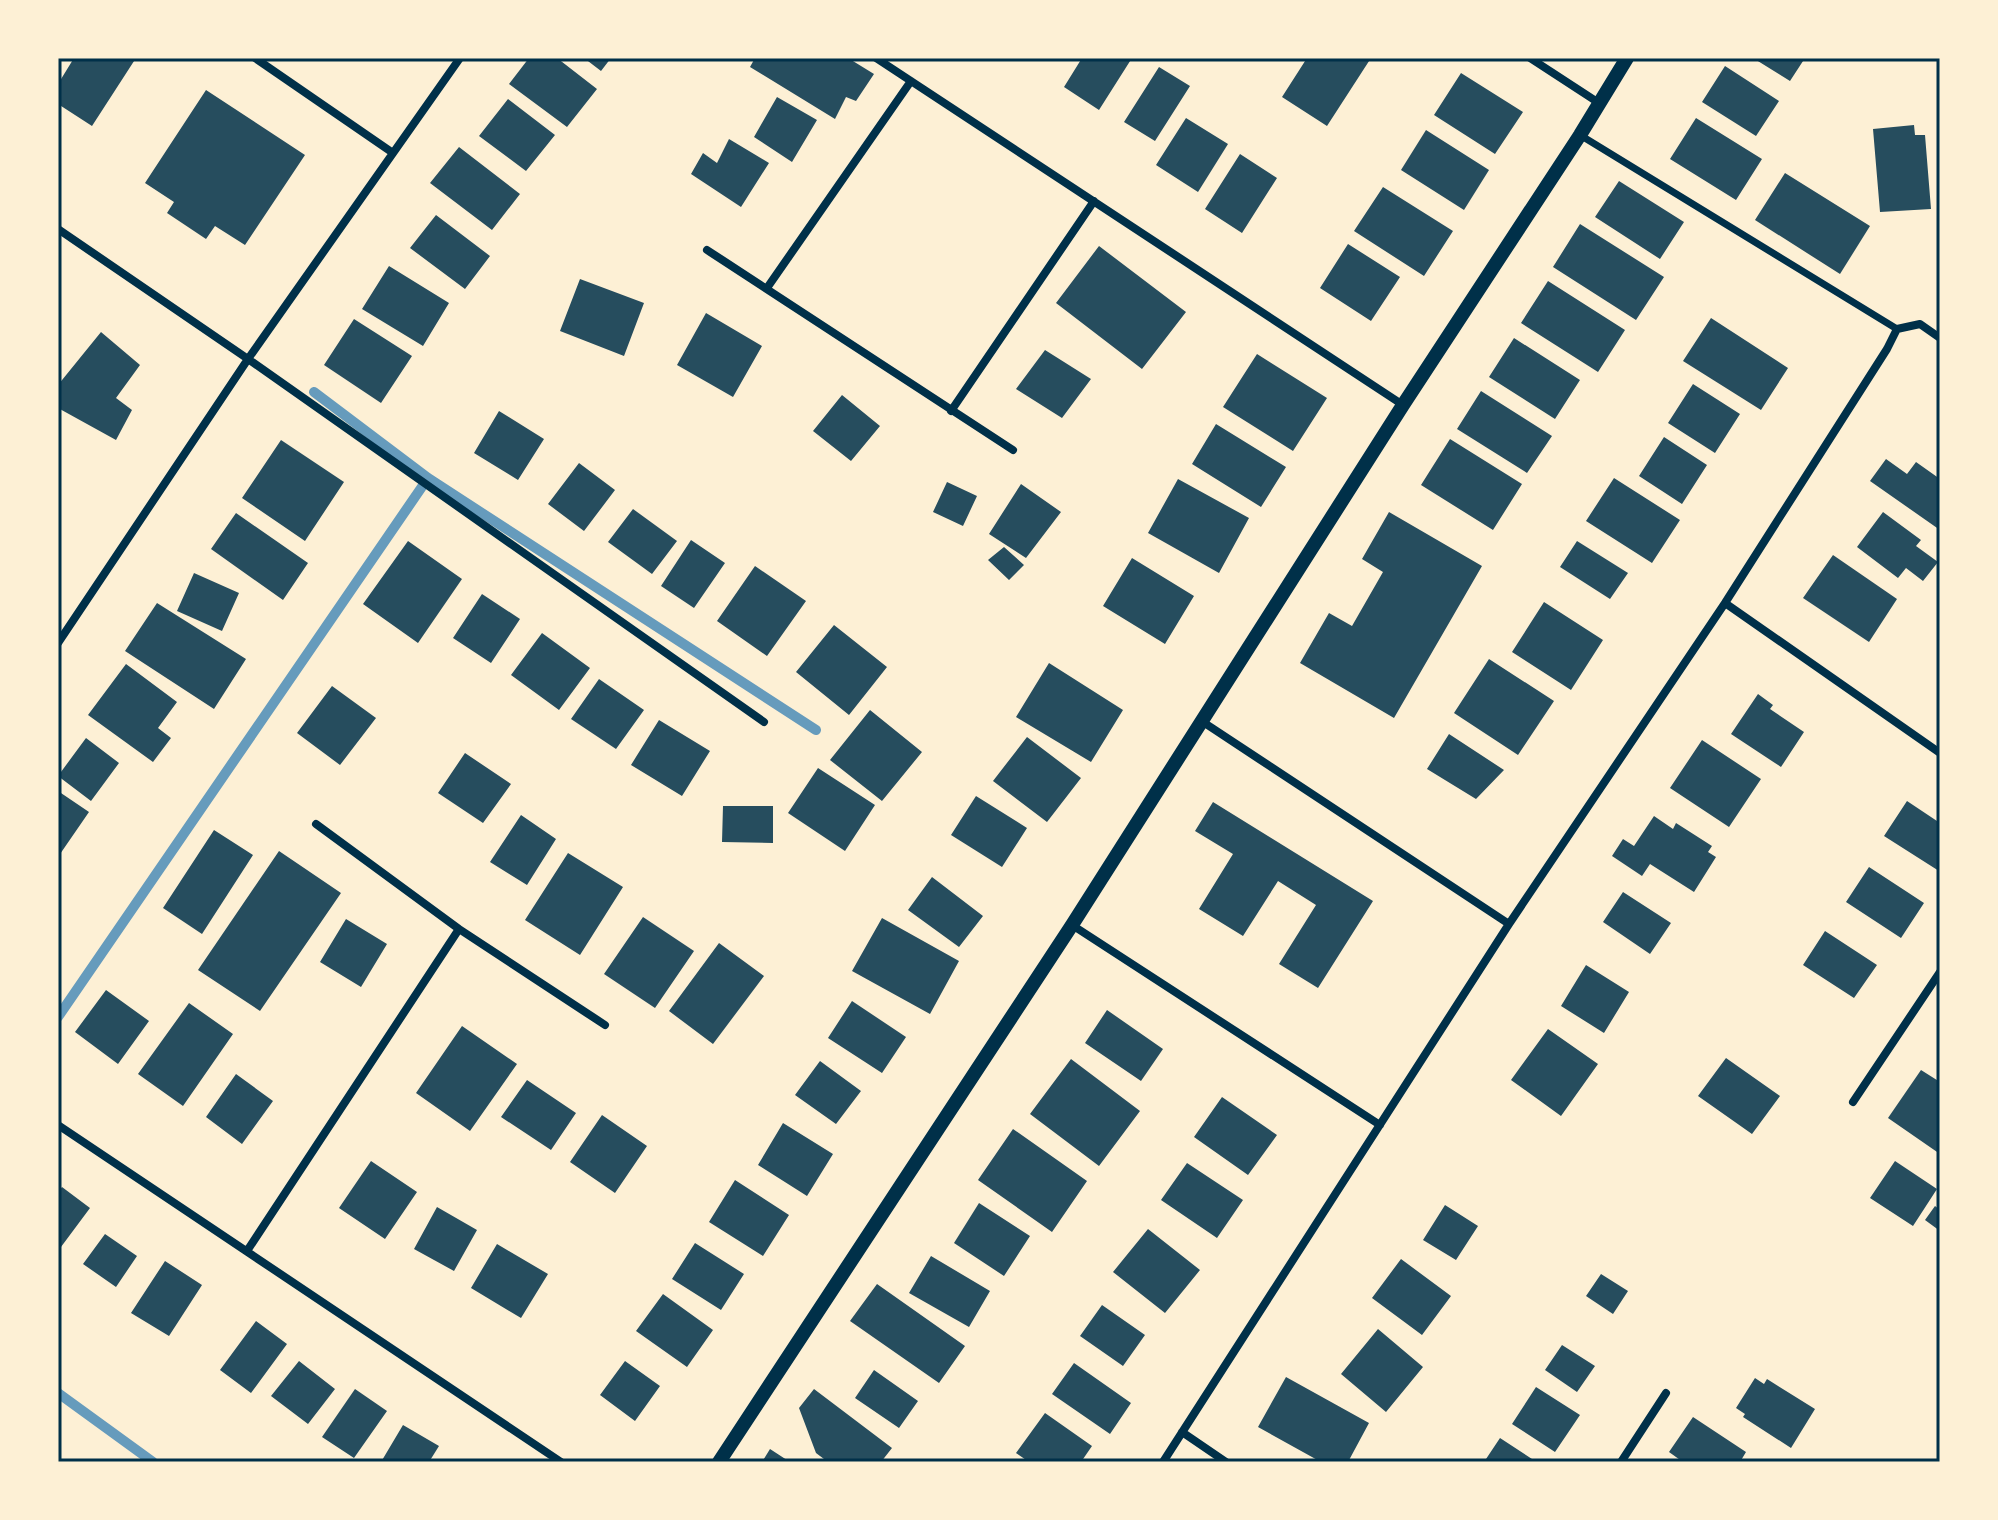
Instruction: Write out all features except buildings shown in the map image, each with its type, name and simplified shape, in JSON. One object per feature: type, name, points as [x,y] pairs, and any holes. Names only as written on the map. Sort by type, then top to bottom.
[{"type":"street","points":[[255,58],[393,153]]},
{"type":"street","points":[[58,643],[248,359],[460,58]]},
{"type":"street","points":[[876,58],[1403,405]]},
{"type":"street","points":[[1530,58],[1599,103]]},
{"type":"street","points":[[719,1462],[1072,925],[1627,58]]},
{"type":"street","points":[[767,288],[911,81]]},
{"type":"street","points":[[1580,135],[1897,329],[1920,324],[1940,338]]},
{"type":"street","points":[[951,411],[1094,201]]},
{"type":"street","points":[[58,229],[764,722]]},
{"type":"street","points":[[707,250],[1013,450]]},
{"type":"street","points":[[1163,1462],[1509,924],[1725,603],[1897,329]]},
{"type":"street","points":[[1725,603],[1940,753]]},
{"type":"street","points":[[1203,722],[1509,924]]},
{"type":"street","points":[[316,824],[459,929],[605,1025]]},
{"type":"street","points":[[1072,925],[1380,1125]]},
{"type":"street","points":[[247,1251],[459,929]]},
{"type":"street","points":[[1853,1102],[1940,972]]},
{"type":"street","points":[[58,1125],[561,1462]]},
{"type":"street","points":[[1621,1462],[1666,1393]]},
{"type":"street","points":[[1182,1432],[1226,1462]]},
{"type":"waterway","points":[[314,392],[428,478],[816,730]]},
{"type":"waterway","points":[[58,1017],[428,478]]},
{"type":"waterway","points":[[58,1393],[153,1462]]}]
